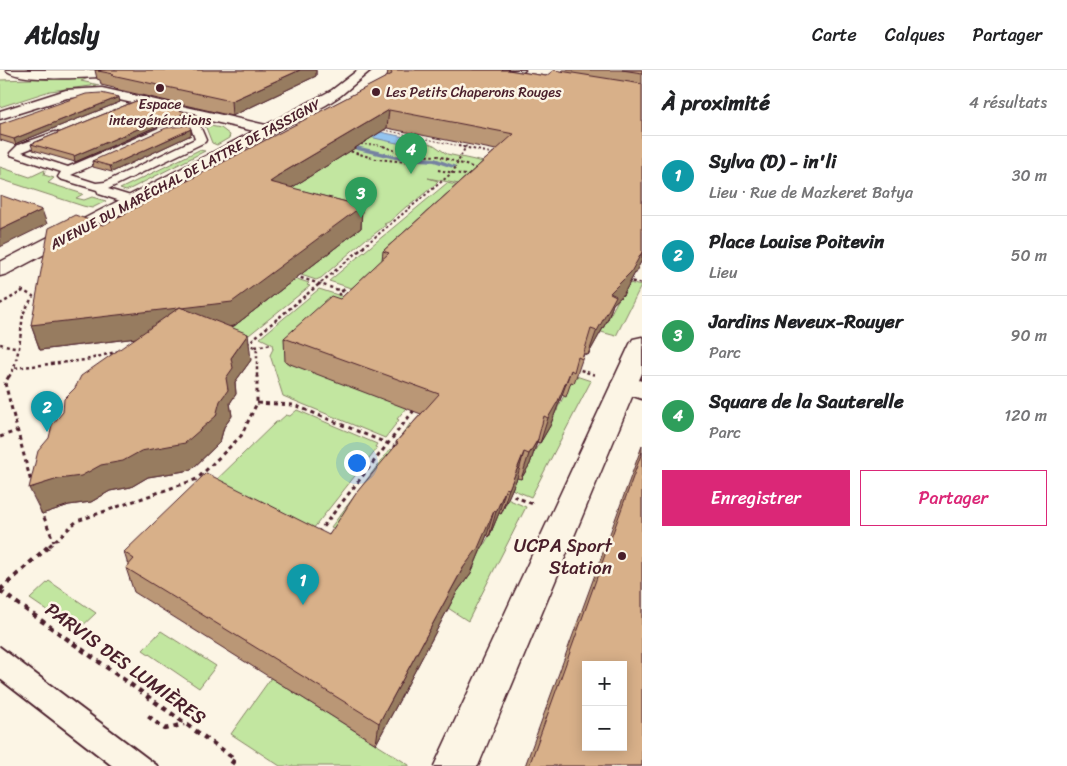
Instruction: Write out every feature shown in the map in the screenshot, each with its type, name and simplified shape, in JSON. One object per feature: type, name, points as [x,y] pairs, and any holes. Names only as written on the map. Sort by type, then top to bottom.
[{"type":"street","points":[[12,70],[52,75],[116,73]]},
{"type":"street","name":"AVENUE DU MARÉCHAL DE LATTRE DE TASSIGNY","points":[[0,270],[336,93],[365,70]]},
{"type":"street","points":[[480,70],[521,73]]},
{"type":"street","points":[[0,115],[56,96],[75,92],[109,92],[267,130]]},
{"type":"street","points":[[456,766],[566,517],[633,387],[642,344]]},
{"type":"lane","points":[[117,110],[141,100]]},
{"type":"lane","points":[[167,118],[195,125]]},
{"type":"lane","points":[[195,125],[201,140],[108,185],[95,187],[64,177],[68,171],[164,129],[195,125],[212,118]]},
{"type":"lane","points":[[156,123],[176,128]]},
{"type":"lane","points":[[63,132],[22,147],[15,153],[68,171]]},
{"type":"lane","points":[[194,144],[226,152]]},
{"type":"lane","points":[[101,186],[103,192],[133,201]]},
{"type":"path","points":[[378,129],[497,154]]},
{"type":"path","points":[[248,344],[453,172],[465,147],[476,139]]},
{"type":"path","points":[[355,142],[360,145],[380,145],[401,154],[438,156],[480,170]]},
{"type":"path","points":[[342,150],[353,151],[376,159],[406,162]]},
{"type":"path","points":[[401,154],[401,161]]},
{"type":"path","points":[[438,170],[479,178]]},
{"type":"path","points":[[466,180],[470,176]]},
{"type":"path","points":[[420,200],[425,201]]},
{"type":"path","points":[[384,230],[388,232]]},
{"type":"path","points":[[340,266],[346,267]]},
{"type":"path","points":[[294,275],[352,294]]},
{"type":"path","points":[[622,279],[642,284]]},
{"type":"path","points":[[15,287],[33,296],[23,314],[19,348],[14,368],[5,383],[16,431],[33,489]]},
{"type":"path","points":[[338,295],[347,287]]},
{"type":"path","points":[[0,304],[23,291]]},
{"type":"path","points":[[278,319],[283,319]]},
{"type":"path","points":[[241,342],[255,347],[272,344]]},
{"type":"path","points":[[0,344],[19,348]]},
{"type":"path","points":[[0,590],[77,521],[197,479],[241,436],[257,403],[257,352],[255,347]]},
{"type":"path","points":[[14,368],[86,360],[123,350]]},
{"type":"path","points":[[573,367],[633,387]]},
{"type":"path","points":[[0,384],[5,383]]},
{"type":"path","points":[[257,403],[294,405],[405,451]]},
{"type":"path","points":[[312,541],[415,409]]},
{"type":"path","points":[[0,437],[16,431]]},
{"type":"path","points":[[502,491],[566,517]]},
{"type":"path","points":[[40,507],[54,542]]},
{"type":"path","name":"PARVIS DES LUMIÈRES","points":[[0,590],[234,759],[230,766]]},
{"type":"path","points":[[148,716],[165,729],[185,724]]},
{"type":"green space","points":[[91,77],[81,81],[99,85],[50,91],[0,107],[0,80]]},
{"type":"green space","points":[[323,123],[415,147],[423,141],[434,145],[447,154],[562,179],[464,185],[428,178],[438,181],[321,278],[316,280],[283,269],[263,188]]},
{"type":"green space","points":[[205,125],[221,128],[230,135],[229,138],[217,145],[212,143]]},
{"type":"green space","points":[[199,150],[205,151],[126,191],[120,189]]},
{"type":"green space","points":[[0,167],[30,177],[45,170],[44,175],[54,178],[48,183],[83,194],[76,198],[84,200],[92,197],[106,201],[92,208],[83,206],[0,179]]},
{"type":"green space","points":[[447,183],[473,189],[472,327],[329,281]]},
{"type":"green space","points":[[544,261],[641,286],[616,336],[601,332],[619,298]]},
{"type":"green space","points":[[283,277],[309,283],[307,285],[310,286],[249,335],[232,329],[231,327],[274,295]]},
{"type":"green space","points":[[319,289],[347,298],[406,408],[385,438],[283,396],[270,355],[273,349],[272,344],[260,338]]},
{"type":"green space","points":[[561,371],[591,381],[531,497],[399,443],[399,439],[410,424],[531,458],[565,397],[571,382],[573,383]]},
{"type":"green space","points":[[297,410],[377,444],[375,447],[377,448],[313,529],[206,490],[276,422],[286,415],[290,416]]},
{"type":"green space","points":[[390,449],[526,507],[468,621],[448,608],[489,536],[499,513],[501,514],[502,512],[345,533],[331,527]]},
{"type":"green space","points":[[49,581],[96,613],[77,631],[30,599]]},
{"type":"green space","points":[[161,631],[216,666],[199,688],[143,650]]},
{"type":"green space","points":[[271,678],[409,766],[280,766],[231,734]]},
{"type":"water","points":[[338,123],[423,141],[415,147],[329,128]]},
{"type":"building","points":[[300,70],[231,101],[98,71]]},
{"type":"building","points":[[390,70],[508,70],[546,76],[554,70],[642,84],[642,252],[631,272],[610,293],[616,296],[597,331],[591,329],[582,359],[578,357],[574,372],[571,370],[558,401],[548,418],[544,416],[538,439],[529,454],[524,452],[509,489],[506,488],[478,548],[463,568],[379,723],[126,568],[134,559],[124,552],[206,473],[329,535],[357,492],[398,443],[396,442],[439,394],[284,338],[331,296],[340,299],[389,253],[383,251],[514,134],[389,110],[277,176],[279,176],[270,182],[362,206],[232,302],[31,325],[49,228],[75,215],[103,225],[392,74]]},
{"type":"building","points":[[622,70],[642,70],[642,73]]},
{"type":"building","points":[[101,93],[119,97],[14,139],[0,135],[0,124],[86,94]]},
{"type":"building","points":[[136,101],[196,114],[181,114],[178,117],[159,120],[74,156],[31,144]]},
{"type":"building","points":[[189,125],[191,129],[110,166],[92,161],[166,128]]},
{"type":"building","points":[[0,195],[42,210],[0,230]]},
{"type":"building","points":[[180,307],[248,334],[231,358],[233,368],[226,378],[228,390],[220,401],[216,416],[185,443],[141,451],[123,461],[101,465],[81,476],[58,479],[29,488],[38,451],[49,438],[52,425],[63,412],[64,399],[75,388],[81,376]]},
{"type":"building","name":"UCPA Sport Station","points":[[642,452],[642,766],[529,766]]},
{"type":"waterway","points":[[343,145],[395,157],[435,160],[453,166]]},
{"type":"tram line","points":[[0,646],[159,766]]},
{"type":"tram line","points":[[0,680],[111,766]]},
{"type":"place","name":"Espace intergénérations","points":[[160,88]]},
{"type":"place","name":"Les Petits Chaperons Rouges","points":[[376,92]]},
{"type":"place","name":"Square de la Sauterelle","points":[[411,174]]},
{"type":"place","name":"Jardins Neveux-Rouyer","points":[[361,218]]},
{"type":"place","name":"Place Louise Poitevin","points":[[47,432]]},
{"type":"place","name":"UCPA Sport Station","points":[[622,556]]},
{"type":"place","name":"Sylva (D) - in'li","points":[[303,605]]}]
